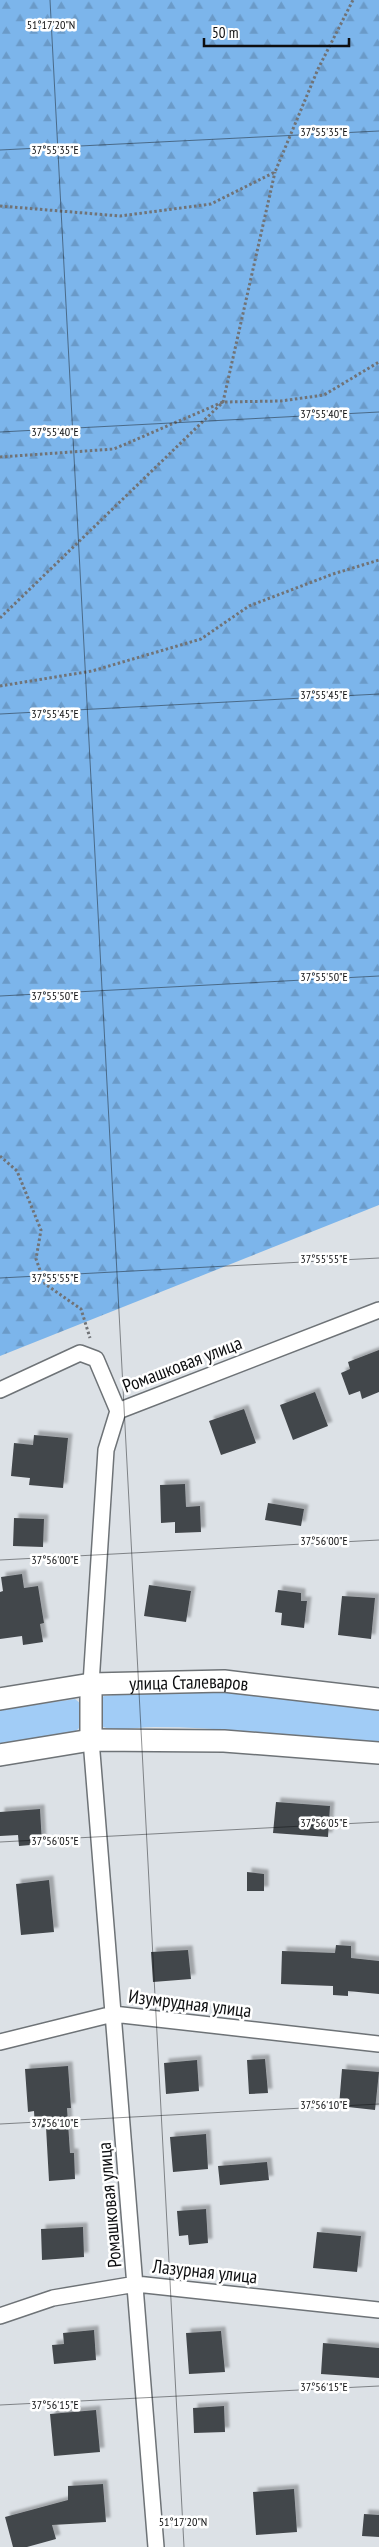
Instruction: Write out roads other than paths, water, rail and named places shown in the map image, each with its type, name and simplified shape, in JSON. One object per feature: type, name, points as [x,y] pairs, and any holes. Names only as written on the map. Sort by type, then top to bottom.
[{"type":"main road","name":"улица Сталеваров","points":[[0,1700],[91,1684],[224,1681],[379,1698]]},
{"type":"main road","points":[[91,1684],[91,1740]]},
{"type":"main road","points":[[0,1755],[91,1740],[224,1741],[379,1753]]},
{"type":"street","name":"Ромашковая улица","points":[[91,1684],[106,1450],[118,1410],[379,1310]]},
{"type":"street","points":[[0,1390],[80,1353],[96,1360],[118,1410]]},
{"type":"street","name":"Ромашковая улица","points":[[91,1740],[156,2547]]},
{"type":"street","name":"Изумрудная улица","points":[[0,2042],[113,2014],[379,2044]]},
{"type":"street","name":"Лазурная улица","points":[[0,2316],[53,2298],[136,2284],[379,2310]]}]
